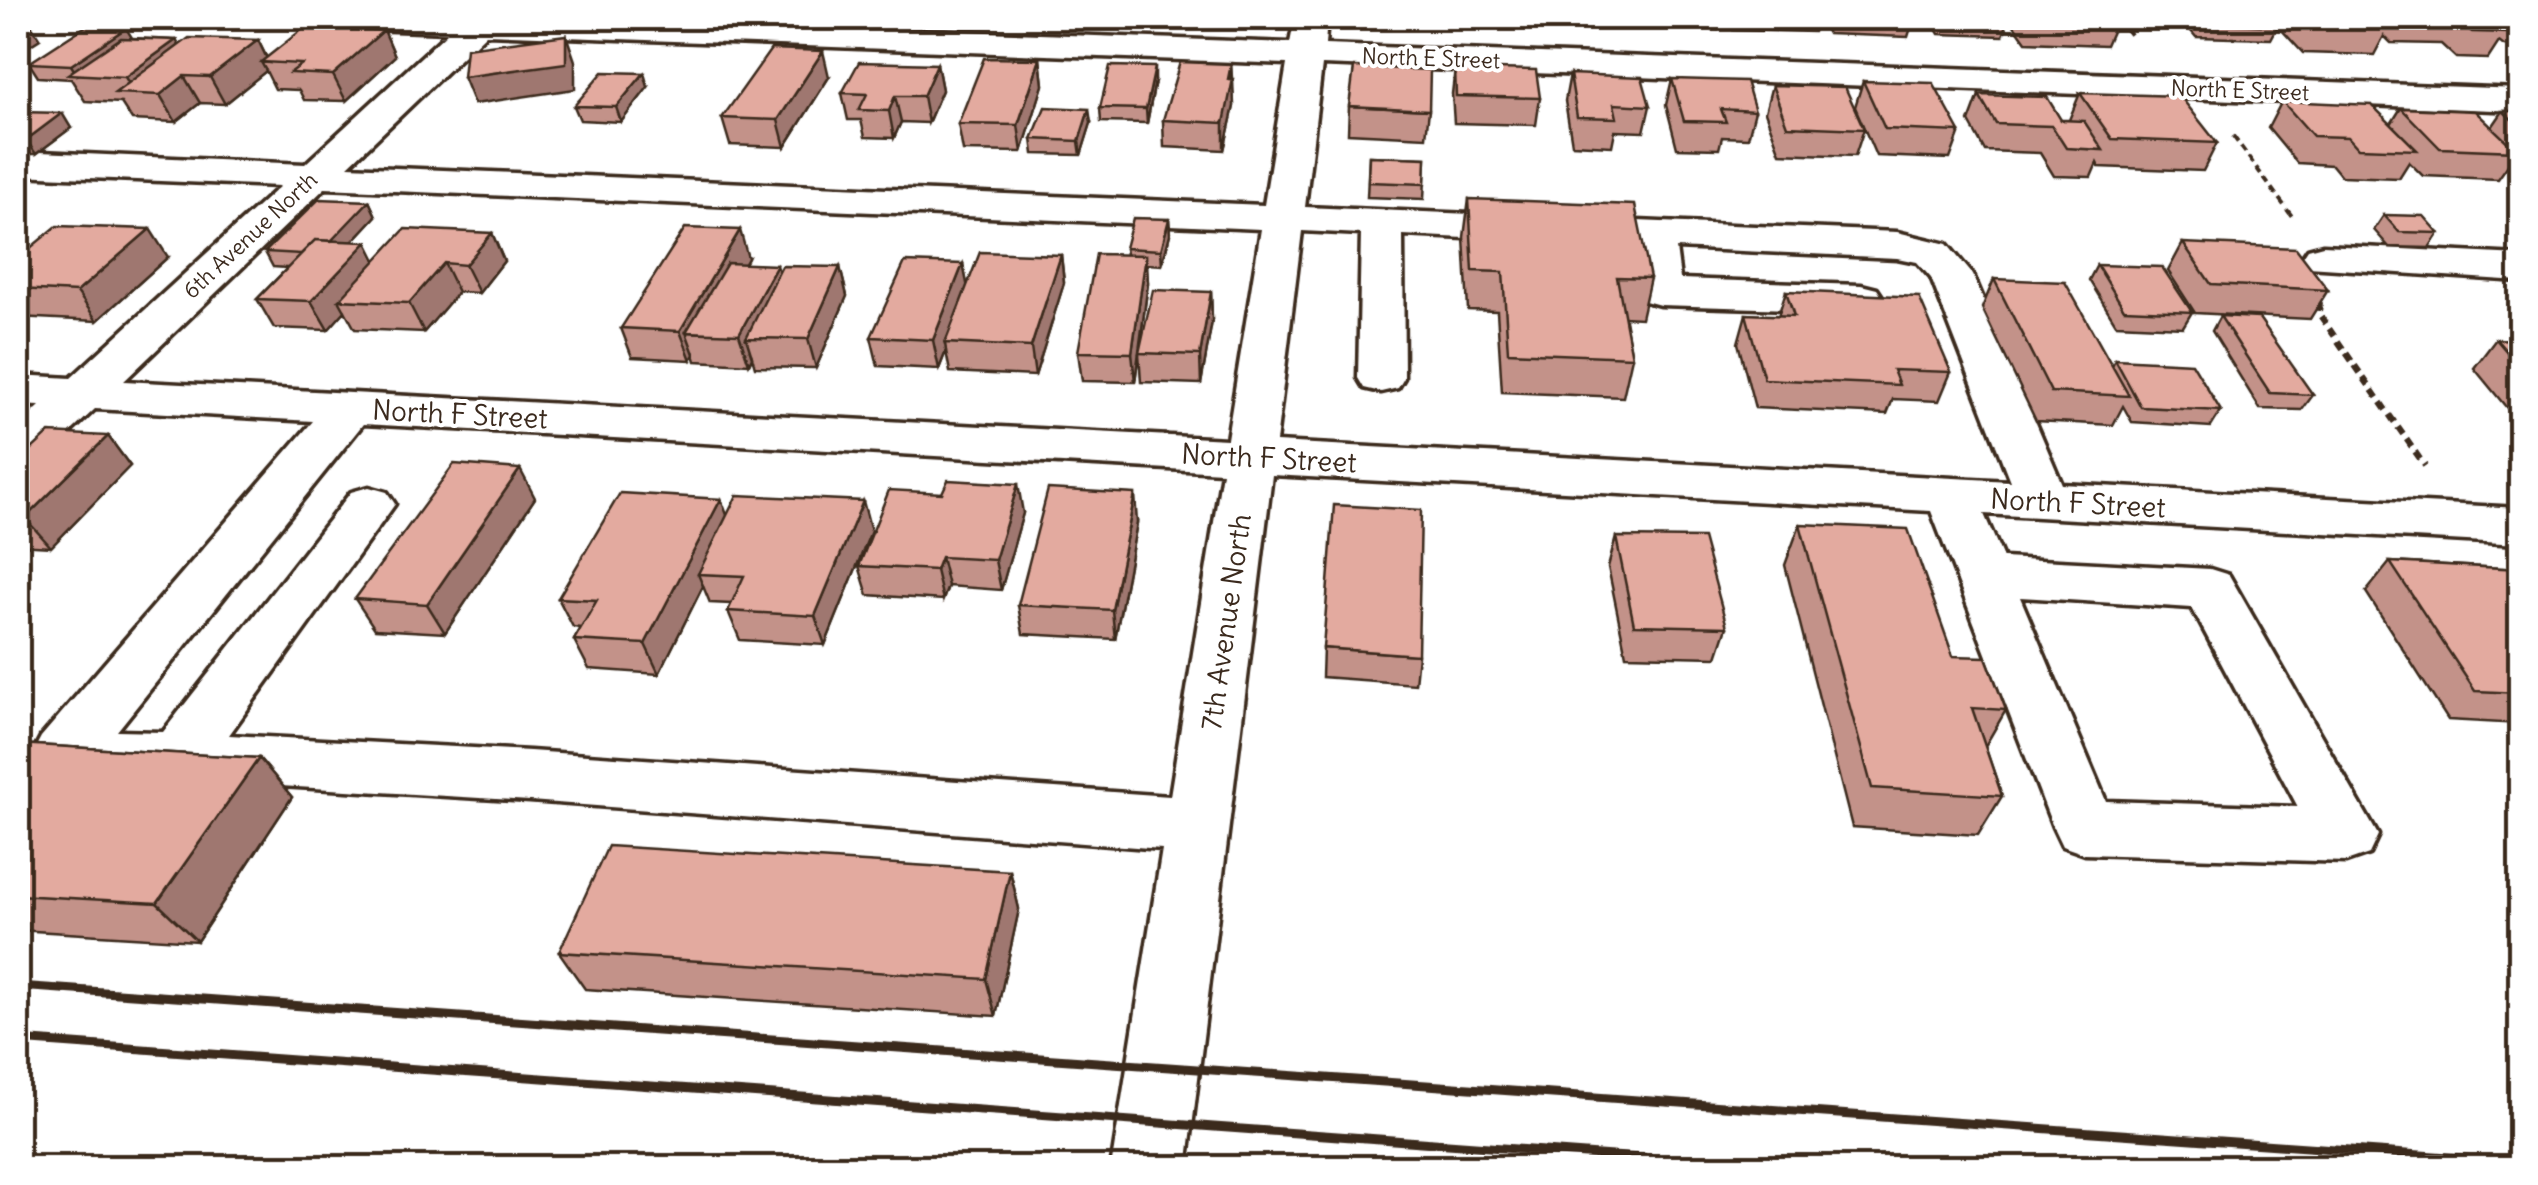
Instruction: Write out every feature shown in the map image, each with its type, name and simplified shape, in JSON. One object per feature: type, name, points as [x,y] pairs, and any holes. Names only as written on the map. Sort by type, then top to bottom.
[{"type":"street","name":"North E Street","points":[[341,18],[1310,36],[2180,88],[2520,100]]},
{"type":"street","name":"6th Avenue North","points":[[18,454],[481,20]]},
{"type":"street","name":"7th Avenue North","points":[[1150,1168],[1310,36]]},
{"type":"street","points":[[18,162],[1896,246],[1932,253],[1952,276],[2044,501]]},
{"type":"street","points":[[1382,222],[1382,378]]},
{"type":"street","points":[[1653,234],[1660,292],[1894,300]]},
{"type":"street","points":[[2323,258],[2520,268]]},
{"type":"street","name":"North F Street","points":[[18,390],[2520,526]]},
{"type":"street","points":[[40,763],[350,408]]},
{"type":"street","points":[[1952,496],[1984,576],[2085,827],[2346,835],[2210,588],[1984,576]]},
{"type":"street","points":[[179,757],[369,504]]},
{"type":"street","points":[[40,763],[179,757],[530,776],[1198,825]]},
{"type":"path","points":[[2180,88],[2210,104],[2323,258],[2319,314],[2428,472]]},
{"type":"building","points":[[2005,18],[2008,22],[1944,20]]},
{"type":"building","points":[[2198,18],[2271,18],[2278,26],[2203,23]]},
{"type":"building","points":[[2308,18],[2376,18],[2389,29],[2317,27]]},
{"type":"building","points":[[2423,18],[2487,18],[2505,33],[2472,32],[2457,19]]},
{"type":"building","points":[[2495,18],[2520,18],[2520,33],[2513,33]]},
{"type":"building","points":[[86,26],[126,28],[71,65],[29,63]]},
{"type":"building","points":[[304,28],[384,30],[333,75],[290,73],[302,64],[261,62]]},
{"type":"building","points":[[566,35],[566,63],[463,77],[466,48]]},
{"type":"building","points":[[121,38],[176,40],[125,77],[68,74]]},
{"type":"building","points":[[189,38],[258,40],[210,77],[184,76],[160,95],[115,93]]},
{"type":"building","points":[[771,49],[823,51],[778,120],[722,118]]},
{"type":"building","points":[[984,58],[1040,59],[1018,125],[958,124]]},
{"type":"building","points":[[859,62],[937,64],[923,96],[895,96],[889,111],[859,110],[867,94],[842,93]]},
{"type":"building","points":[[1180,62],[1231,64],[1228,79],[1233,79],[1224,123],[1163,120]]},
{"type":"building","points":[[1110,66],[1155,67],[1146,109],[1100,108]]},
{"type":"building","points":[[1354,67],[1430,70],[1429,110],[1349,106]]},
{"type":"building","points":[[1455,68],[1536,70],[1540,98],[1456,96]]},
{"type":"building","points":[[603,72],[644,73],[616,107],[574,106]]},
{"type":"building","points":[[1570,74],[1642,77],[1650,106],[1614,104],[1617,118],[1577,117]]},
{"type":"building","points":[[1672,79],[1746,81],[1755,111],[1721,109],[1726,122],[1684,121]]},
{"type":"building","points":[[1863,81],[1933,83],[1960,132],[1885,129]]},
{"type":"building","points":[[1772,85],[1845,87],[1864,129],[1787,126]]},
{"type":"building","points":[[2080,93],[2180,96],[2217,143],[2112,139]]},
{"type":"building","points":[[1979,95],[2047,97],[2061,120],[2084,121],[2103,150],[2066,148],[2052,126],[1996,124]]},
{"type":"building","points":[[2282,101],[2372,105],[2417,150],[2358,148],[2348,137],[2313,136]]},
{"type":"building","points":[[1045,107],[1089,109],[1079,141],[1032,139]]},
{"type":"building","points":[[2401,108],[2475,111],[2517,151],[2440,148]]},
{"type":"building","points":[[2503,111],[2520,111],[2520,127]]},
{"type":"building","points":[[18,112],[62,113],[26,140],[18,140]]},
{"type":"building","points":[[1369,156],[1426,158],[1425,184],[1368,182]]},
{"type":"building","points":[[319,199],[369,201],[331,241],[315,240],[301,254],[265,252]]},
{"type":"building","points":[[1469,199],[1635,205],[1650,278],[1617,277],[1632,357],[1508,352],[1503,272],[1473,271]]},
{"type":"building","points":[[2384,215],[2424,216],[2439,233],[2399,232]]},
{"type":"building","points":[[1133,218],[1169,219],[1161,250],[1125,248]]},
{"type":"building","points":[[57,226],[150,229],[77,292],[18,289],[18,258]]},
{"type":"building","points":[[685,228],[740,230],[680,331],[621,328]]},
{"type":"building","points":[[405,229],[492,233],[465,265],[444,263],[409,303],[339,300]]},
{"type":"building","points":[[315,240],[367,242],[311,301],[257,299]]},
{"type":"building","points":[[2183,243],[2296,248],[2328,290],[2211,284]]},
{"type":"building","points":[[980,252],[1061,255],[1031,347],[945,343]]},
{"type":"building","points":[[1096,254],[1146,255],[1132,353],[1078,352]]},
{"type":"building","points":[[905,262],[963,264],[933,340],[871,337]]},
{"type":"building","points":[[727,263],[777,265],[739,334],[686,332]]},
{"type":"building","points":[[2097,265],[2162,267],[2192,312],[2124,309]]},
{"type":"building","points":[[782,266],[840,267],[808,339],[746,338]]},
{"type":"building","points":[[1994,279],[2065,282],[2129,396],[2051,392]]},
{"type":"building","points":[[1153,290],[1211,292],[1200,355],[1139,353]]},
{"type":"building","points":[[1786,291],[1919,297],[1951,372],[1893,370],[1899,385],[1764,379],[1746,314],[1794,316]]},
{"type":"building","points":[[2220,316],[2259,318],[2313,395],[2270,393]]},
{"type":"building","points":[[2496,339],[2520,340],[2520,367]]},
{"type":"building","points":[[2115,359],[2192,363],[2221,411],[2141,407]]},
{"type":"building","points":[[49,433],[108,436],[25,518],[18,517],[18,462]]},
{"type":"building","points":[[454,464],[520,469],[427,604],[355,599]]},
{"type":"building","points":[[948,480],[1018,484],[995,560],[941,557],[936,570],[859,566],[889,490],[942,493]]},
{"type":"building","points":[[1048,489],[1135,494],[1112,610],[1018,605]]},
{"type":"building","points":[[620,493],[721,499],[645,644],[574,640],[597,600],[558,598]]},
{"type":"building","points":[[737,495],[863,501],[815,616],[728,611],[744,576],[698,574]]},
{"type":"building","points":[[1334,505],[1421,510],[1418,655],[1323,648]]},
{"type":"building","points":[[1800,524],[1908,529],[1953,656],[1986,657],[2006,710],[1972,708],[2002,796],[1872,788]]},
{"type":"building","points":[[1616,537],[1703,538],[1727,627],[1634,625]]},
{"type":"building","points":[[2390,562],[2520,569],[2520,693],[2475,691]]},
{"type":"building","points":[[18,744],[259,758],[157,903],[18,895]]},
{"type":"building","points":[[608,846],[1010,871],[986,979],[559,952]]},
{"type":"railway","points":[[18,986],[2520,1162]]},
{"type":"railway","points":[[18,1040],[1778,1168]]}]
